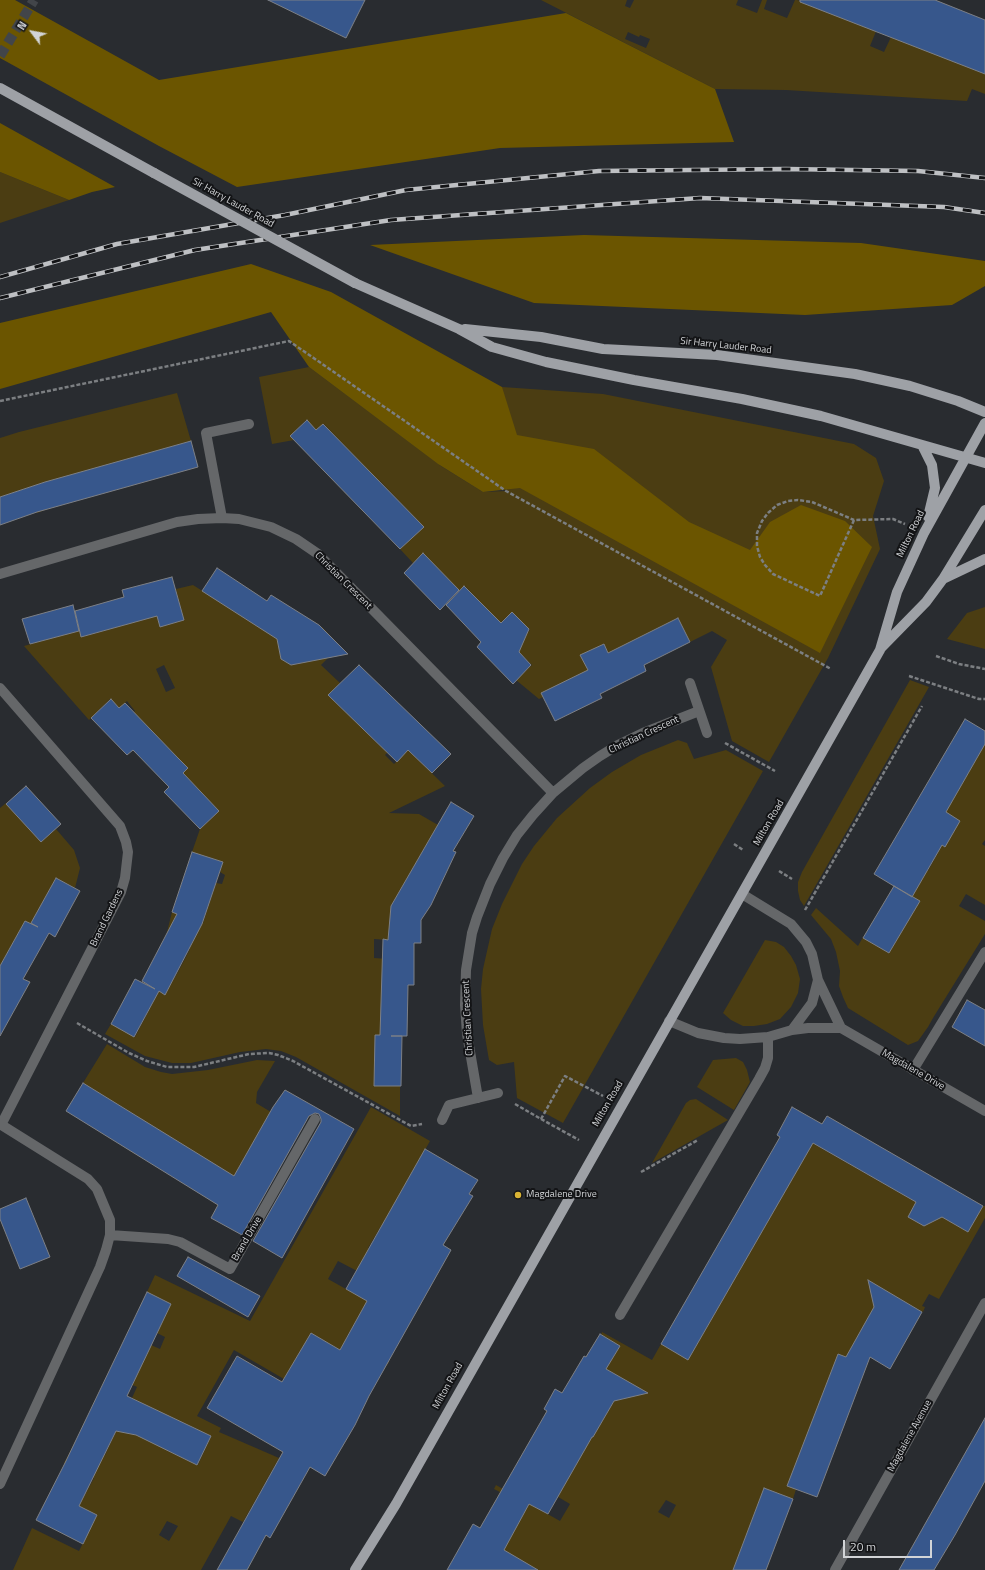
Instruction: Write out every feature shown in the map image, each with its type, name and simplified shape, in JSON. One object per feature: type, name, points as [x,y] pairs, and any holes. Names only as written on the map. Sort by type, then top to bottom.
[{"type":"main road","name":"Sir Harry Lauder Road","points":[[0,88],[355,283],[459,329],[492,347],[546,362],[634,380],[742,399],[821,416],[985,463]]},
{"type":"main road","name":"Sir Harry Lauder Road","points":[[459,329],[541,337],[603,349],[717,355],[855,374],[910,386],[958,401],[985,412]]},
{"type":"main road","name":"Milton Road","points":[[355,1570],[396,1504],[880,650],[897,592],[924,532],[985,423]]},
{"type":"main road","points":[[922,445],[932,464],[935,488],[924,532]]},
{"type":"main road","name":"Milton Road","points":[[880,650],[926,602],[943,579],[985,510]]},
{"type":"main road","points":[[943,579],[985,560]]},
{"type":"street","points":[[222,518],[206,433],[249,424]]},
{"type":"street","name":"Christian Crescent","points":[[0,574],[177,522],[222,518],[239,519],[271,527],[296,539],[318,554],[553,793]]},
{"type":"street","points":[[690,684],[707,733]]},
{"type":"street","name":"Brand Gardens","points":[[0,688],[120,826],[128,852],[125,878],[121,892],[0,1124]]},
{"type":"street","name":"Christian Crescent","points":[[478,1098],[470,1059],[465,1005],[466,970],[472,933],[490,884],[503,858],[517,835],[553,793],[583,768],[612,749],[643,733],[699,711]]},
{"type":"street","points":[[669,1021],[711,1036],[740,1039],[768,1037],[792,1030],[808,1028],[841,1028],[818,980],[812,954],[806,942],[795,927],[742,894]]},
{"type":"street","points":[[913,1070],[985,952]]},
{"type":"street","points":[[792,1030],[812,1003],[818,980]]},
{"type":"street","name":"Magdalene Drive","points":[[841,1028],[985,1111]]},
{"type":"street","points":[[620,1315],[760,1079],[768,1058],[768,1037]]},
{"type":"street","points":[[442,1120],[449,1105],[498,1093]]},
{"type":"street","name":"Brand Drive","points":[[110,1235],[168,1239],[180,1242],[230,1269],[315,1119]]},
{"type":"street","points":[[0,1124],[88,1179],[97,1189],[105,1204],[110,1220],[110,1235],[100,1267],[0,1484]]},
{"type":"street","name":"Magdalene Avenue","points":[[835,1570],[985,1302]]},
{"type":"path","points":[[0,401],[289,341],[506,491],[831,669]]},
{"type":"path","points":[[854,520],[820,596],[773,574],[765,566],[760,557],[757,546],[757,533],[762,521],[768,513],[777,506],[788,501],[798,500],[812,502],[854,520],[893,519],[924,532]]},
{"type":"path","points":[[936,656],[959,664],[985,669]]},
{"type":"path","points":[[909,676],[979,699],[985,699]]},
{"type":"path","points":[[808,905],[922,706]]},
{"type":"path","points":[[707,733],[775,771]]},
{"type":"path","points":[[59,1013],[129,1053],[158,1065],[167,1067],[194,1067],[249,1054],[269,1053],[293,1061],[411,1126],[442,1120]]},
{"type":"path","points":[[541,1119],[565,1076],[621,1106]]},
{"type":"path","points":[[498,1093],[541,1119],[596,1149]]},
{"type":"path","points":[[641,1172],[702,1138]]},
{"type":"shaded area","points":[[0,0],[15,0],[159,80],[566,13],[715,89],[734,142],[500,148],[237,187],[159,146],[0,58]]},
{"type":"shaded area","points":[[541,0],[627,0],[625,6],[630,8],[634,0],[738,0],[736,5],[757,13],[762,0],[767,0],[764,9],[787,18],[795,0],[797,0],[879,24],[870,46],[884,52],[891,37],[975,62],[972,69],[985,74],[985,94],[972,89],[967,101],[786,90],[715,89]],"holes":[[[628,32],[639,37],[640,35],[650,39],[646,48],[625,39]]]},
{"type":"shaded area","points":[[0,123],[115,187],[92,192],[69,200],[0,172]]},
{"type":"shaded area","points":[[0,172],[69,200],[0,223]]},
{"type":"shaded area","points":[[584,235],[861,243],[985,261],[985,286],[952,305],[805,315],[534,303],[370,245]]},
{"type":"shaded area","points":[[251,264],[331,292],[502,387],[517,435],[594,449],[689,522],[750,550],[770,522],[801,505],[845,521],[872,547],[820,653],[520,488],[483,492],[438,464],[309,367],[271,312],[0,389],[0,323]]},
{"type":"shaded area","points":[[309,367],[441,466],[483,492],[506,491],[502,387],[603,394],[854,444],[876,458],[884,481],[873,516],[880,549],[828,658],[769,762],[732,741],[711,667],[727,640],[712,631],[690,642],[678,618],[632,641],[611,658],[604,644],[581,655],[590,674],[539,699],[516,680],[532,665],[514,647],[530,630],[512,612],[500,623],[465,586],[459,591],[423,554],[413,563],[400,549],[423,526],[380,481],[356,503],[344,492],[367,469],[324,424],[316,430],[306,420],[290,436],[294,440],[272,444],[259,377]]},
{"type":"shaded area","points":[[177,393],[191,441],[41,484],[48,509],[37,513],[29,488],[0,497],[0,438]]},
{"type":"shaded area","points":[[193,585],[253,623],[289,638],[281,659],[291,665],[298,664],[322,627],[340,646],[321,665],[340,683],[328,695],[343,710],[355,698],[370,736],[380,746],[398,741],[385,755],[394,764],[408,750],[445,786],[389,813],[419,814],[438,825],[392,904],[389,940],[374,939],[374,958],[388,959],[380,1035],[375,1035],[374,1086],[400,1086],[400,1116],[296,1057],[281,1051],[266,1049],[240,1052],[191,1063],[172,1063],[145,1056],[105,1034],[111,1024],[135,1037],[159,991],[165,994],[190,949],[166,936],[172,912],[203,923],[216,883],[222,884],[225,875],[220,872],[223,862],[192,852],[200,829],[219,811],[183,773],[188,768],[152,731],[129,718],[135,711],[127,701],[119,708],[110,699],[89,720],[24,646],[80,630],[82,637],[107,630],[131,623],[155,609],[160,627],[184,620],[176,589]],"holes":[[[164,665],[175,688],[166,692],[156,669]]]},
{"type":"shaded area","points":[[985,607],[985,649],[947,639],[967,613]]},
{"type":"shaded area","points":[[910,680],[929,687],[804,906],[800,900],[798,891],[798,882],[802,872]]},
{"type":"shaded area","points":[[678,740],[687,743],[694,759],[726,750],[763,771],[563,1123],[517,1098],[514,1062],[497,1065],[489,1060],[483,1025],[481,989],[483,969],[492,929],[502,904],[522,864],[534,846],[557,818],[590,788],[612,772],[641,755]]},
{"type":"shaded area","points":[[985,744],[985,840],[982,844],[985,846],[985,905],[966,894],[959,906],[985,921],[985,934],[928,1027],[918,1041],[908,1045],[848,1008],[839,986],[840,971],[836,952],[831,939],[811,915],[816,908],[858,946],[863,937],[889,953],[920,901],[912,897],[915,864],[928,871],[942,845],[945,812]]},
{"type":"shaded area","points":[[6,803],[41,842],[56,829],[74,850],[80,868],[75,888],[56,878],[31,924],[25,921],[0,966],[0,808]]},
{"type":"shaded area","points":[[765,940],[776,942],[784,947],[791,956],[796,965],[800,979],[798,993],[791,1007],[780,1019],[767,1024],[743,1026],[731,1020],[723,1013]]},
{"type":"shaded area","points":[[107,1044],[145,1067],[172,1074],[208,1070],[257,1060],[275,1061],[257,1092],[256,1103],[271,1112],[227,1190],[133,1153],[120,1144],[137,1116],[83,1083]]},
{"type":"shaded area","points":[[736,1058],[743,1062],[750,1082],[734,1110],[697,1087],[713,1060]]},
{"type":"shaded area","points":[[696,1099],[728,1120],[652,1163],[686,1103],[690,1100]]},
{"type":"shaded area","points":[[371,1107],[430,1141],[397,1200],[393,1232],[381,1226],[368,1248],[380,1255],[359,1272],[338,1261],[328,1279],[371,1303],[357,1319],[346,1338],[389,1362],[381,1374],[311,1333],[284,1379],[234,1350],[197,1416],[221,1428],[219,1432],[279,1458],[243,1522],[231,1516],[201,1570],[13,1570],[32,1528],[79,1551],[97,1515],[79,1506],[94,1478],[64,1463],[75,1442],[105,1455],[118,1427],[132,1433],[146,1405],[132,1398],[137,1387],[108,1373],[113,1363],[137,1374],[151,1345],[160,1349],[165,1337],[157,1333],[171,1304],[147,1292],[155,1275],[250,1321]],"holes":[[[182,1422],[211,1436],[198,1465],[168,1451]],[[167,1521],[178,1526],[169,1541],[159,1535]]]},
{"type":"shaded area","points":[[812,1143],[968,1232],[983,1206],[985,1206],[985,1218],[939,1299],[929,1294],[922,1306],[925,1307],[923,1312],[880,1288],[875,1290],[872,1297],[873,1302],[876,1304],[858,1362],[838,1354],[793,1499],[764,1488],[733,1570],[482,1570],[504,1550],[494,1504],[500,1492],[494,1489],[496,1485],[560,1521],[570,1504],[548,1491],[554,1415],[593,1437],[616,1398],[620,1400],[627,1398],[634,1385],[587,1358],[592,1350],[611,1361],[620,1346],[601,1335],[602,1332],[652,1360],[661,1344],[688,1359]],"holes":[[[666,1500],[676,1505],[669,1518],[658,1512]]]},
{"type":"building","points":[[268,0],[365,0],[346,38]]},
{"type":"building","points":[[800,0],[935,0],[985,20],[985,74],[800,2]]},
{"type":"building","points":[[307,420],[316,430],[323,424],[424,527],[400,549],[290,436]]},
{"type":"building","points":[[191,441],[198,467],[37,512],[0,525],[0,497],[45,482]]},
{"type":"building","points":[[423,553],[459,590],[440,610],[404,573]]},
{"type":"building","points":[[217,568],[267,601],[271,595],[319,625],[348,654],[291,665],[281,659],[277,639],[202,591]]},
{"type":"building","points":[[172,577],[184,620],[160,627],[157,616],[81,637],[75,611],[124,597],[122,590]]},
{"type":"building","points":[[464,586],[501,623],[512,612],[529,629],[519,652],[531,665],[513,684],[477,647],[481,642],[446,605]]},
{"type":"building","points":[[73,605],[79,631],[30,644],[22,619]]},
{"type":"building","points":[[678,618],[690,642],[644,665],[646,671],[600,694],[602,698],[555,721],[541,693],[588,670],[580,655],[604,644],[608,653]]},
{"type":"building","points":[[359,665],[451,754],[432,773],[408,750],[397,762],[328,695]]},
{"type":"building","points":[[111,699],[119,708],[125,703],[188,768],[183,773],[219,811],[200,829],[164,792],[169,787],[133,750],[127,755],[91,718]]},
{"type":"building","points":[[965,719],[985,731],[985,744],[946,812],[960,821],[945,847],[942,845],[912,897],[874,874]]},
{"type":"building","points":[[26,786],[61,824],[41,842],[6,804]]},
{"type":"building","points":[[451,802],[474,816],[453,851],[456,852],[431,905],[421,920],[421,943],[414,943],[414,985],[408,985],[407,1036],[402,1036],[401,1086],[374,1086],[375,1035],[380,1035],[383,939],[388,940],[391,906]]},
{"type":"building","points":[[192,852],[223,862],[202,924],[165,995],[159,991],[134,1037],[111,1024],[135,979],[155,989],[142,981],[177,914],[172,912]]},
{"type":"building","points":[[56,878],[80,891],[55,937],[49,933],[23,979],[30,982],[0,1036],[0,966],[25,921],[38,927],[31,923]]},
{"type":"building","points":[[894,886],[920,901],[889,953],[863,938]]},
{"type":"building","points":[[967,1000],[985,1010],[985,1046],[952,1027]]},
{"type":"building","points":[[83,1083],[234,1176],[273,1107],[285,1090],[354,1129],[282,1258],[253,1241],[321,1122],[319,1114],[315,1113],[309,1116],[242,1235],[211,1218],[218,1205],[66,1111]]},
{"type":"building","points":[[792,1107],[822,1124],[827,1116],[983,1206],[968,1232],[942,1217],[924,1226],[908,1217],[916,1202],[813,1143],[688,1360],[661,1344],[780,1137],[777,1135]]},
{"type":"building","points":[[425,1149],[478,1180],[469,1194],[473,1196],[443,1245],[451,1250],[369,1396],[355,1425],[325,1476],[310,1467],[270,1538],[266,1535],[247,1570],[217,1570],[283,1452],[207,1408],[237,1356],[282,1382],[311,1333],[340,1350],[367,1301],[346,1289]]},
{"type":"building","points":[[26,1198],[50,1257],[20,1269],[0,1219],[0,1209]]},
{"type":"building","points":[[188,1257],[260,1296],[248,1317],[177,1276]]},
{"type":"building","points":[[868,1280],[922,1312],[890,1369],[870,1357],[817,1497],[787,1486],[838,1354],[846,1357],[874,1307]]},
{"type":"building","points":[[147,1292],[171,1304],[127,1396],[211,1436],[197,1465],[136,1435],[116,1431],[79,1506],[97,1515],[83,1544],[36,1520]]},
{"type":"building","points":[[600,1334],[620,1346],[606,1369],[648,1393],[614,1401],[548,1514],[529,1504],[504,1550],[538,1570],[447,1570],[473,1524],[480,1528],[547,1411],[544,1409],[555,1389],[562,1393],[584,1356],[586,1357]]},
{"type":"building","points":[[985,1418],[985,1481],[955,1535],[934,1570],[899,1570]]},
{"type":"building","points":[[764,1488],[793,1499],[766,1570],[733,1570]]},
{"type":"tunnel","points":[[0,56],[34,0]]},
{"type":"railway","points":[[0,277],[117,244],[285,215],[406,190],[599,171],[786,169],[918,171],[985,178]]},
{"type":"railway","points":[[0,298],[195,250],[391,220],[700,198],[944,207],[985,213]]},
{"type":"place","name":"Magdalene Drive","points":[[518,1195]]}]
